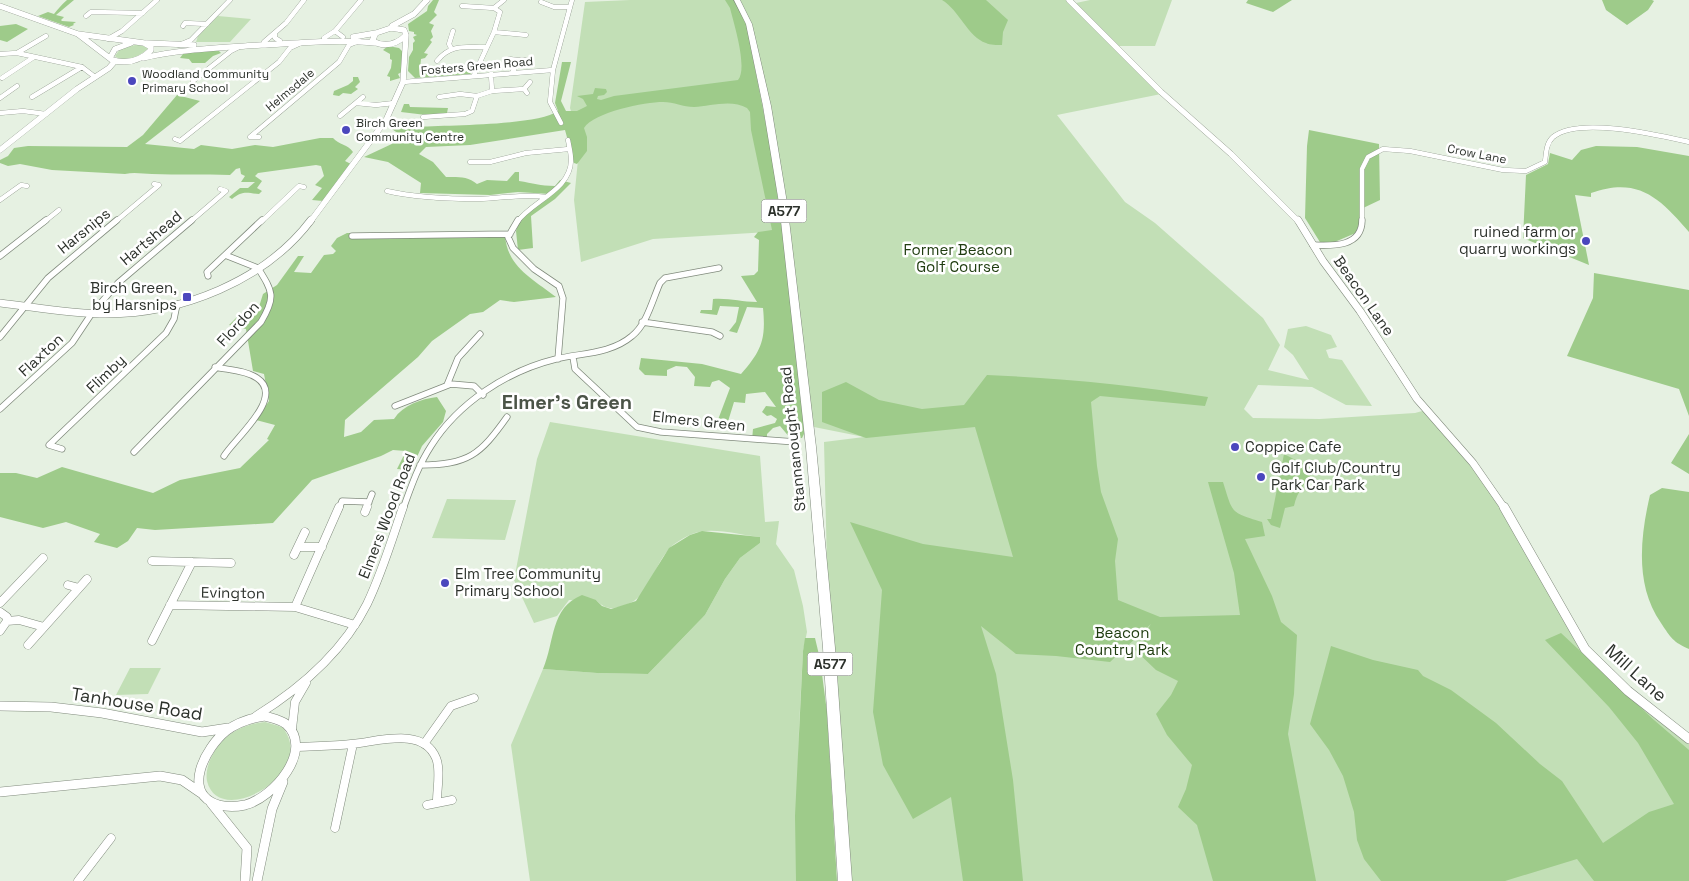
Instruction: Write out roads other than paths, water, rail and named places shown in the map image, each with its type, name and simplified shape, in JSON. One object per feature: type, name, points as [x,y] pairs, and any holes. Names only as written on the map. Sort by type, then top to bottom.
[{"type":"main road","name":"Stannanought Road","points":[[738,0],[749,24],[767,106],[783,203],[811,447],[845,881]]},
{"type":"street","points":[[101,50],[108,39],[122,31],[157,0]]},
{"type":"street","points":[[193,43],[207,24],[230,0]]},
{"type":"street","points":[[264,42],[275,34],[296,12],[304,0]]},
{"type":"street","points":[[324,38],[335,31],[361,0]]},
{"type":"street","points":[[0,6],[78,34],[135,43],[178,45],[193,43],[301,43],[358,37],[376,33],[404,21],[419,10],[427,0]]},
{"type":"street","points":[[460,0],[460,7],[494,8],[500,12],[494,32],[479,60],[474,75]]},
{"type":"street","points":[[494,8],[504,0]]},
{"type":"street","points":[[561,122],[550,102],[553,70],[568,7],[572,0]]},
{"type":"street","name":"Beacon Lane","points":[[1069,0],[1161,92],[1288,209],[1360,311],[1417,399],[1474,463],[1497,495],[1585,649]]},
{"type":"street","points":[[541,2],[554,7],[568,7]]},
{"type":"street","points":[[86,16],[91,12],[144,13]]},
{"type":"street","points":[[401,29],[404,21]]},
{"type":"street","points":[[182,26],[185,23],[207,24]]},
{"type":"street","points":[[0,303],[92,313],[138,312],[177,304],[222,289],[281,252],[305,228],[386,120],[394,103],[403,82],[406,35],[404,30],[401,29],[385,29]]},
{"type":"street","points":[[447,32],[453,29],[449,44],[451,48]]},
{"type":"street","points":[[117,40],[122,31]]},
{"type":"street","points":[[335,31],[345,43],[346,48]]},
{"type":"street","points":[[494,32],[526,35]]},
{"type":"street","points":[[375,43],[372,38],[376,33]]},
{"type":"street","points":[[78,34],[112,59],[136,59],[178,51],[324,38],[397,46],[404,50]]},
{"type":"street","points":[[275,34],[275,38],[286,46],[287,51]]},
{"type":"street","points":[[385,45],[396,43],[406,35]]},
{"type":"street","points":[[17,53],[44,37],[36,37]]},
{"type":"street","name":"Helmsdale","points":[[260,137],[250,137],[339,62],[346,48],[359,41]]},
{"type":"street","points":[[0,150],[112,66],[112,52],[135,43]]},
{"type":"street","points":[[103,72],[136,59],[151,50],[151,47],[144,43]]},
{"type":"street","points":[[175,140],[180,140],[279,62],[287,51],[301,43]]},
{"type":"street","points":[[185,75],[195,79],[223,56],[239,47]]},
{"type":"street","points":[[437,61],[446,50],[451,48],[487,47]]},
{"type":"street","points":[[221,48],[225,52],[223,56]]},
{"type":"street","points":[[0,54],[17,53],[82,67],[95,77]]},
{"type":"street","points":[[2,78],[34,57]]},
{"type":"street","points":[[509,60],[527,60]]},
{"type":"street","points":[[512,73],[518,60]]},
{"type":"street","points":[[32,97],[38,90],[82,67]]},
{"type":"street","name":"Fosters Green Road","points":[[403,82],[553,70]]},
{"type":"street","points":[[491,74],[492,91]]},
{"type":"street","points":[[439,97],[460,94],[476,96],[492,91],[526,91],[530,82]]},
{"type":"street","points":[[0,98],[14,86],[25,88]]},
{"type":"street","points":[[423,117],[465,114],[472,111],[476,96]]},
{"type":"street","points":[[340,116],[363,97]]},
{"type":"street","points":[[356,103],[376,105],[394,103]]},
{"type":"street","points":[[0,113],[23,111],[46,114]]},
{"type":"street","name":"Crow Lane","points":[[1313,245],[1339,245],[1352,241],[1359,234],[1362,227],[1362,169],[1368,157],[1383,150],[1410,150],[1503,170],[1526,171],[1545,162],[1546,147],[1553,136],[1573,128],[1625,131],[1689,142]]},
{"type":"street","points":[[568,140],[571,162],[568,173],[561,184],[519,219],[508,237],[513,248],[534,269],[559,286],[563,298],[558,359],[615,346],[624,341],[637,331],[660,282],[665,278],[719,268]]},
{"type":"street","points":[[470,162],[490,162],[526,153],[569,149]]},
{"type":"street","name":"Harsnips","points":[[27,306],[48,278],[159,186],[154,184]]},
{"type":"street","points":[[0,200],[21,185],[27,186]]},
{"type":"street","points":[[208,276],[208,272],[225,255],[299,186],[304,187]]},
{"type":"street","name":"Hartshead","points":[[92,313],[118,283],[226,191],[220,189]]},
{"type":"street","points":[[387,191],[429,197],[491,198],[521,195],[546,197]]},
{"type":"street","points":[[0,256],[59,210]]},
{"type":"street","points":[[352,236],[510,234]]},
{"type":"street","points":[[225,255],[258,268]]},
{"type":"street","name":"Flordon","points":[[134,452],[261,322],[271,305],[271,292],[258,268]]},
{"type":"street","name":"Flimby","points":[[62,448],[49,445],[166,333],[174,319],[177,304]]},
{"type":"street","points":[[0,337],[27,306]]},
{"type":"street","name":"Flaxton","points":[[0,409],[72,343],[92,313]]},
{"type":"street","points":[[642,322],[712,332],[720,336]]},
{"type":"street","points":[[447,385],[458,358],[480,334]]},
{"type":"street","name":"Elmers Green","points":[[573,357],[575,369],[622,415],[638,427],[661,432],[796,442]]},
{"type":"street","name":"Elmers Wood Road","points":[[253,718],[284,699],[313,673],[331,656],[355,625],[370,597],[420,465],[431,444],[443,429],[458,414],[483,395],[526,369],[558,359]]},
{"type":"street","name":"Flordon","points":[[215,367],[258,379],[263,386],[264,395],[262,408],[230,444],[224,456]]},
{"type":"street","points":[[395,406],[447,385],[463,384],[474,386],[483,395]]},
{"type":"street","points":[[420,465],[450,465],[468,459],[482,450],[506,416]]},
{"type":"street","points":[[491,425],[500,427]]},
{"type":"street","points":[[365,512],[372,494]]},
{"type":"street","points":[[295,608],[342,502],[369,502]]},
{"type":"street","points":[[294,555],[304,532]]},
{"type":"street","points":[[298,547],[322,548]]},
{"type":"street","points":[[0,603],[42,558]]},
{"type":"street","name":"Evington","points":[[152,561],[230,563]]},
{"type":"street","name":"Evington","points":[[152,641],[192,562]]},
{"type":"street","points":[[28,645],[88,579]]},
{"type":"street","points":[[68,585],[79,588]]},
{"type":"street","name":"Evington","points":[[170,605],[295,608],[355,625]]},
{"type":"street","points":[[0,612],[7,616],[7,621],[0,631]]},
{"type":"street","points":[[7,621],[19,620],[44,627]]},
{"type":"street","name":"Mill Lane","points":[[1585,649],[1628,691],[1689,739]]},
{"type":"street","name":"Elmers Wood Road","points":[[292,729],[295,702],[300,691],[313,673]]},
{"type":"street","points":[[424,744],[451,706],[474,698]]},
{"type":"street","name":"Tanhouse Road","points":[[0,706],[55,707],[114,713],[202,732],[217,731],[237,724]]},
{"type":"street","points":[[257,881],[272,809],[294,761],[297,747],[292,729],[286,722],[276,718],[265,716],[253,718],[237,724],[217,740],[202,760],[198,775],[200,788],[208,801],[231,808],[246,805],[268,793],[286,776]]},
{"type":"street","points":[[297,747],[353,744],[396,738],[412,739],[424,744],[436,757],[438,766],[437,801]]},
{"type":"street","points":[[335,828],[353,744]]},
{"type":"street","points":[[0,792],[160,776],[171,777],[189,783],[208,801],[247,848],[245,881]]},
{"type":"street","points":[[427,805],[437,801],[452,800]]},
{"type":"street","points":[[78,881],[110,838]]},
{"type":"place","name":"Woodland Community Primary School","points":[[132,81]]},
{"type":"place","name":"Birch Green Community Centre","points":[[346,130]]},
{"type":"place","name":"ruined farm or quarry workings","points":[[1586,241]]},
{"type":"place","name":"Birch Green, by Harsnips","points":[[187,297]]},
{"type":"place","name":"Coppice Cafe","points":[[1235,447]]},
{"type":"place","name":"Golf Club/Country Park Car Park","points":[[1261,477]]},
{"type":"place","name":"Elm Tree Community Primary School","points":[[445,583]]},
{"type":"district","name":"Elmer's Green","points":[[567,402]]},
{"type":"park label","name":"Former Beacon Golf Course","points":[[958,258]]},
{"type":"park label","name":"Beacon Country Park","points":[[1122,642]]}]
